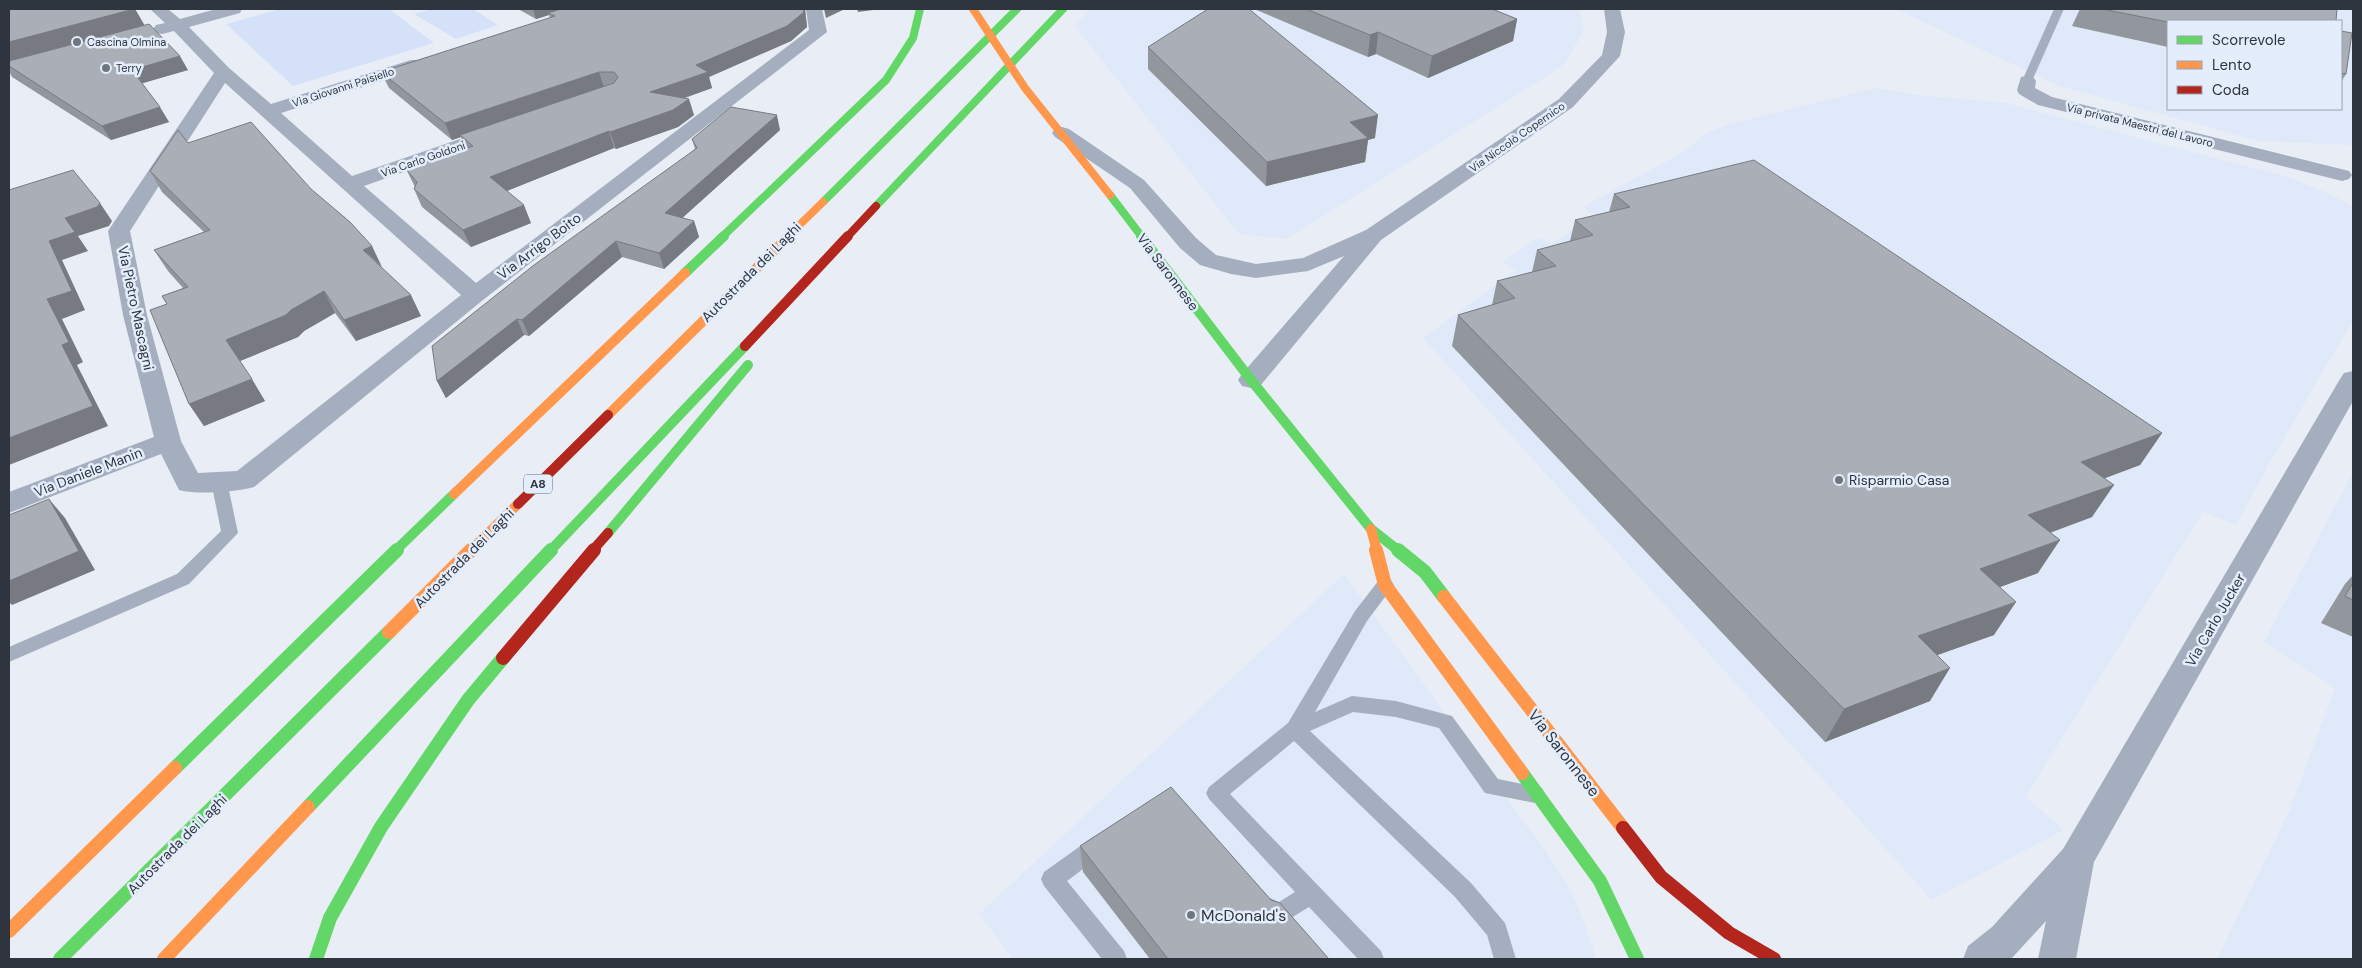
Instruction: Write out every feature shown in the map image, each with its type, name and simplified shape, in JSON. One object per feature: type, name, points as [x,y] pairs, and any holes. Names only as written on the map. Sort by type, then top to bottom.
[{"type":"main road","points":[[9,931],[357,588],[886,80],[912,43],[919,27],[920,9]]},
{"type":"main road","name":"Autostrada dei Laghi","points":[[60,959],[1016,9]]},
{"type":"main road","points":[[164,959],[1063,9]]},
{"type":"main road","name":"Via Saronnese","points":[[974,10],[1025,88],[1062,133],[1251,380],[1371,529],[1425,572],[1661,877],[1730,933],[1774,959]]},
{"type":"main road","points":[[791,315],[860,232],[876,205]]},
{"type":"main road","points":[[316,959],[330,918],[381,827],[468,700],[759,353]]},
{"type":"main road","name":"Via Saronnese","points":[[1371,529],[1384,585],[1600,881],[1637,959]]},
{"type":"street","points":[[158,9],[178,24],[223,72],[475,295]]},
{"type":"street","points":[[150,32],[234,9]]},
{"type":"street","name":"Via Arrigo Boito","points":[[244,480],[475,295],[818,32],[814,9]]},
{"type":"street","name":"Via Niccolò Copernico","points":[[1062,133],[1137,184],[1188,243],[1208,260],[1231,267],[1256,271],[1308,264],[1374,235],[1566,103],[1612,56],[1616,32],[1612,9]]},
{"type":"street","name":"Via Giovanni Paisiello","points":[[268,111],[429,60]]},
{"type":"street","name":"Via Pietro Mascagni","points":[[223,72],[119,230],[135,316],[168,441],[189,483],[244,480]]},
{"type":"street","name":"Via privata Maestri del Lavoro","points":[[2027,81],[2026,90],[2045,101],[2349,176]]},
{"type":"street","name":"Via Carlo Goldoni","points":[[348,184],[518,126]]},
{"type":"street","name":"Via Niccolò Copernico","points":[[1251,380],[1374,235]]},
{"type":"street","name":"Via Carlo Jucker","points":[[1982,959],[2005,940],[2076,860],[2353,379]]},
{"type":"street","name":"Via Daniele Manin","points":[[9,503],[168,441]]},
{"type":"street","name":"Via Carlo Jucker","points":[[2057,959],[2076,860]]},
{"type":"lane","name":"Via privata Maestri del Lavoro","points":[[2027,81],[2059,9]]},
{"type":"lane","points":[[9,655],[183,579],[230,533],[219,482]]},
{"type":"lane","points":[[1295,729],[1360,616],[1384,585]]},
{"type":"lane","points":[[1373,959],[1216,792],[1295,729],[1352,704],[1396,709],[1445,722],[1492,787],[1535,794]]},
{"type":"lane","points":[[1295,729],[1463,890],[1497,930],[1505,959]]},
{"type":"lane","points":[[1115,833],[1052,879],[1116,959]]},
{"type":"lane","points":[[1259,895],[1278,916],[1311,893]]},
{"type":"shaded area","points":[[281,9],[389,9],[434,43],[293,86],[226,24]]},
{"type":"shaded area","points":[[433,9],[473,9],[498,25],[456,39],[414,14]]},
{"type":"shaded area","points":[[1091,9],[1580,9],[1583,32],[1565,63],[1547,76],[1286,239],[1239,234],[1075,26]]},
{"type":"shaded area","points":[[1896,9],[2353,9],[2353,145],[2259,141],[2059,86]]},
{"type":"shaded area","points":[[1876,88],[1918,95],[2005,103],[2288,177],[2330,194],[2353,207],[2353,320],[2273,457],[2236,525],[2203,512],[2026,796],[2063,830],[1932,900],[1423,338],[1516,270],[1502,262],[1538,238],[1552,244],[1593,214],[1583,207],[1683,152],[1708,132],[1727,125]]},
{"type":"shaded area","points":[[2353,472],[2353,959],[2217,959],[2290,809],[2335,688],[2264,642]]},
{"type":"shaded area","points":[[1344,574],[1551,859],[1571,891],[1584,922],[1596,959],[1013,959],[979,914]]},
{"type":"building","points":[[9,9],[134,9],[9,42]]},
{"type":"building","points":[[561,9],[803,9],[804,12],[787,26],[696,65],[708,72],[650,92],[689,99],[673,110],[609,131],[490,177],[524,205],[463,230],[414,189],[417,182],[406,169],[473,146],[460,135],[614,83],[618,77],[614,72],[599,72],[445,123],[381,72],[555,16],[548,13]]},
{"type":"building","points":[[1208,9],[1249,9],[1378,115],[1350,122],[1368,138],[1267,162],[1148,47]]},
{"type":"building","points":[[1306,9],[1492,9],[1517,19],[1432,56],[1378,32],[1370,35]]},
{"type":"building","points":[[2102,9],[2337,9],[2336,20],[2167,20],[2167,22]]},
{"type":"building","points":[[149,24],[180,56],[132,70],[160,107],[102,126],[9,66],[9,61]]},
{"type":"building","points":[[2342,31],[2352,33],[2346,74],[2342,73]]},
{"type":"building","points":[[731,107],[777,115],[665,213],[694,221],[659,253],[616,241],[522,320],[517,319],[437,381],[432,346],[534,265],[697,148],[692,139]]},
{"type":"building","points":[[251,122],[311,189],[350,222],[372,246],[363,250],[411,295],[344,320],[324,291],[291,310],[286,315],[226,340],[252,379],[189,404],[150,310],[167,304],[162,296],[188,287],[154,250],[210,230],[150,171],[178,130],[188,143]]},
{"type":"building","name":"Risparmio Casa","points":[[1754,160],[2162,433],[2081,462],[2114,485],[2028,515],[2060,540],[1980,569],[2016,602],[1918,636],[1950,668],[1844,709],[1458,315],[1515,298],[1497,281],[1556,266],[1537,250],[1593,235],[1575,220],[1630,207],[1614,194]]},
{"type":"building","points":[[73,170],[100,203],[97,207],[65,218],[75,232],[49,241],[72,291],[47,299],[69,342],[62,345],[93,406],[9,438],[9,190]]},
{"type":"building","points":[[49,499],[79,551],[9,581],[9,515]]},
{"type":"building","points":[[2353,583],[2353,600],[2345,596]]},
{"type":"building","name":"McDonald's","points":[[1171,787],[1271,900],[1280,903],[1329,959],[1168,959],[1080,846]]},
{"type":"traffic: fast","points":[[685,273],[886,80],[913,38],[920,9]]},
{"type":"traffic: fast","points":[[823,202],[1017,9]]},
{"type":"traffic: fast","points":[[876,206],[1063,9]]},
{"type":"traffic: fast","points":[[1110,195],[1251,380],[1371,529],[1425,572],[1444,597]]},
{"type":"traffic: fast","points":[[308,807],[745,346]]},
{"type":"traffic: fast","points":[[608,533],[748,365]]},
{"type":"traffic: fast","points":[[175,768],[454,494]]},
{"type":"traffic: fast","points":[[60,959],[389,632]]},
{"type":"traffic: fast","points":[[316,959],[330,918],[381,827],[468,700],[503,658]]},
{"type":"traffic: fast","points":[[1522,773],[1600,881],[1637,959]]},
{"type":"traffic: slow","points":[[973,9],[1025,88],[1110,195]]},
{"type":"traffic: slow","points":[[608,415],[823,202]]},
{"type":"traffic: slow","points":[[454,494],[685,273]]},
{"type":"traffic: slow","points":[[389,632],[518,504]]},
{"type":"traffic: slow","points":[[1371,529],[1385,585],[1522,773]]},
{"type":"traffic: slow","points":[[1444,597],[1623,828]]},
{"type":"traffic: slow","points":[[9,931],[175,768]]},
{"type":"traffic: slow","points":[[164,959],[308,807]]},
{"type":"traffic: jam","points":[[745,346],[876,206]]},
{"type":"traffic: jam","points":[[518,504],[608,415]]},
{"type":"traffic: jam","points":[[503,658],[608,533]]},
{"type":"traffic: jam","points":[[1623,828],[1661,877],[1729,933],[1774,959]]},
{"type":"place","name":"Cascina Olmina","points":[[77,42]]},
{"type":"place","name":"Terry","points":[[106,68]]},
{"type":"place","name":"Risparmio Casa","points":[[1839,480]]},
{"type":"place","name":"McDonald's","points":[[1191,915]]}]
